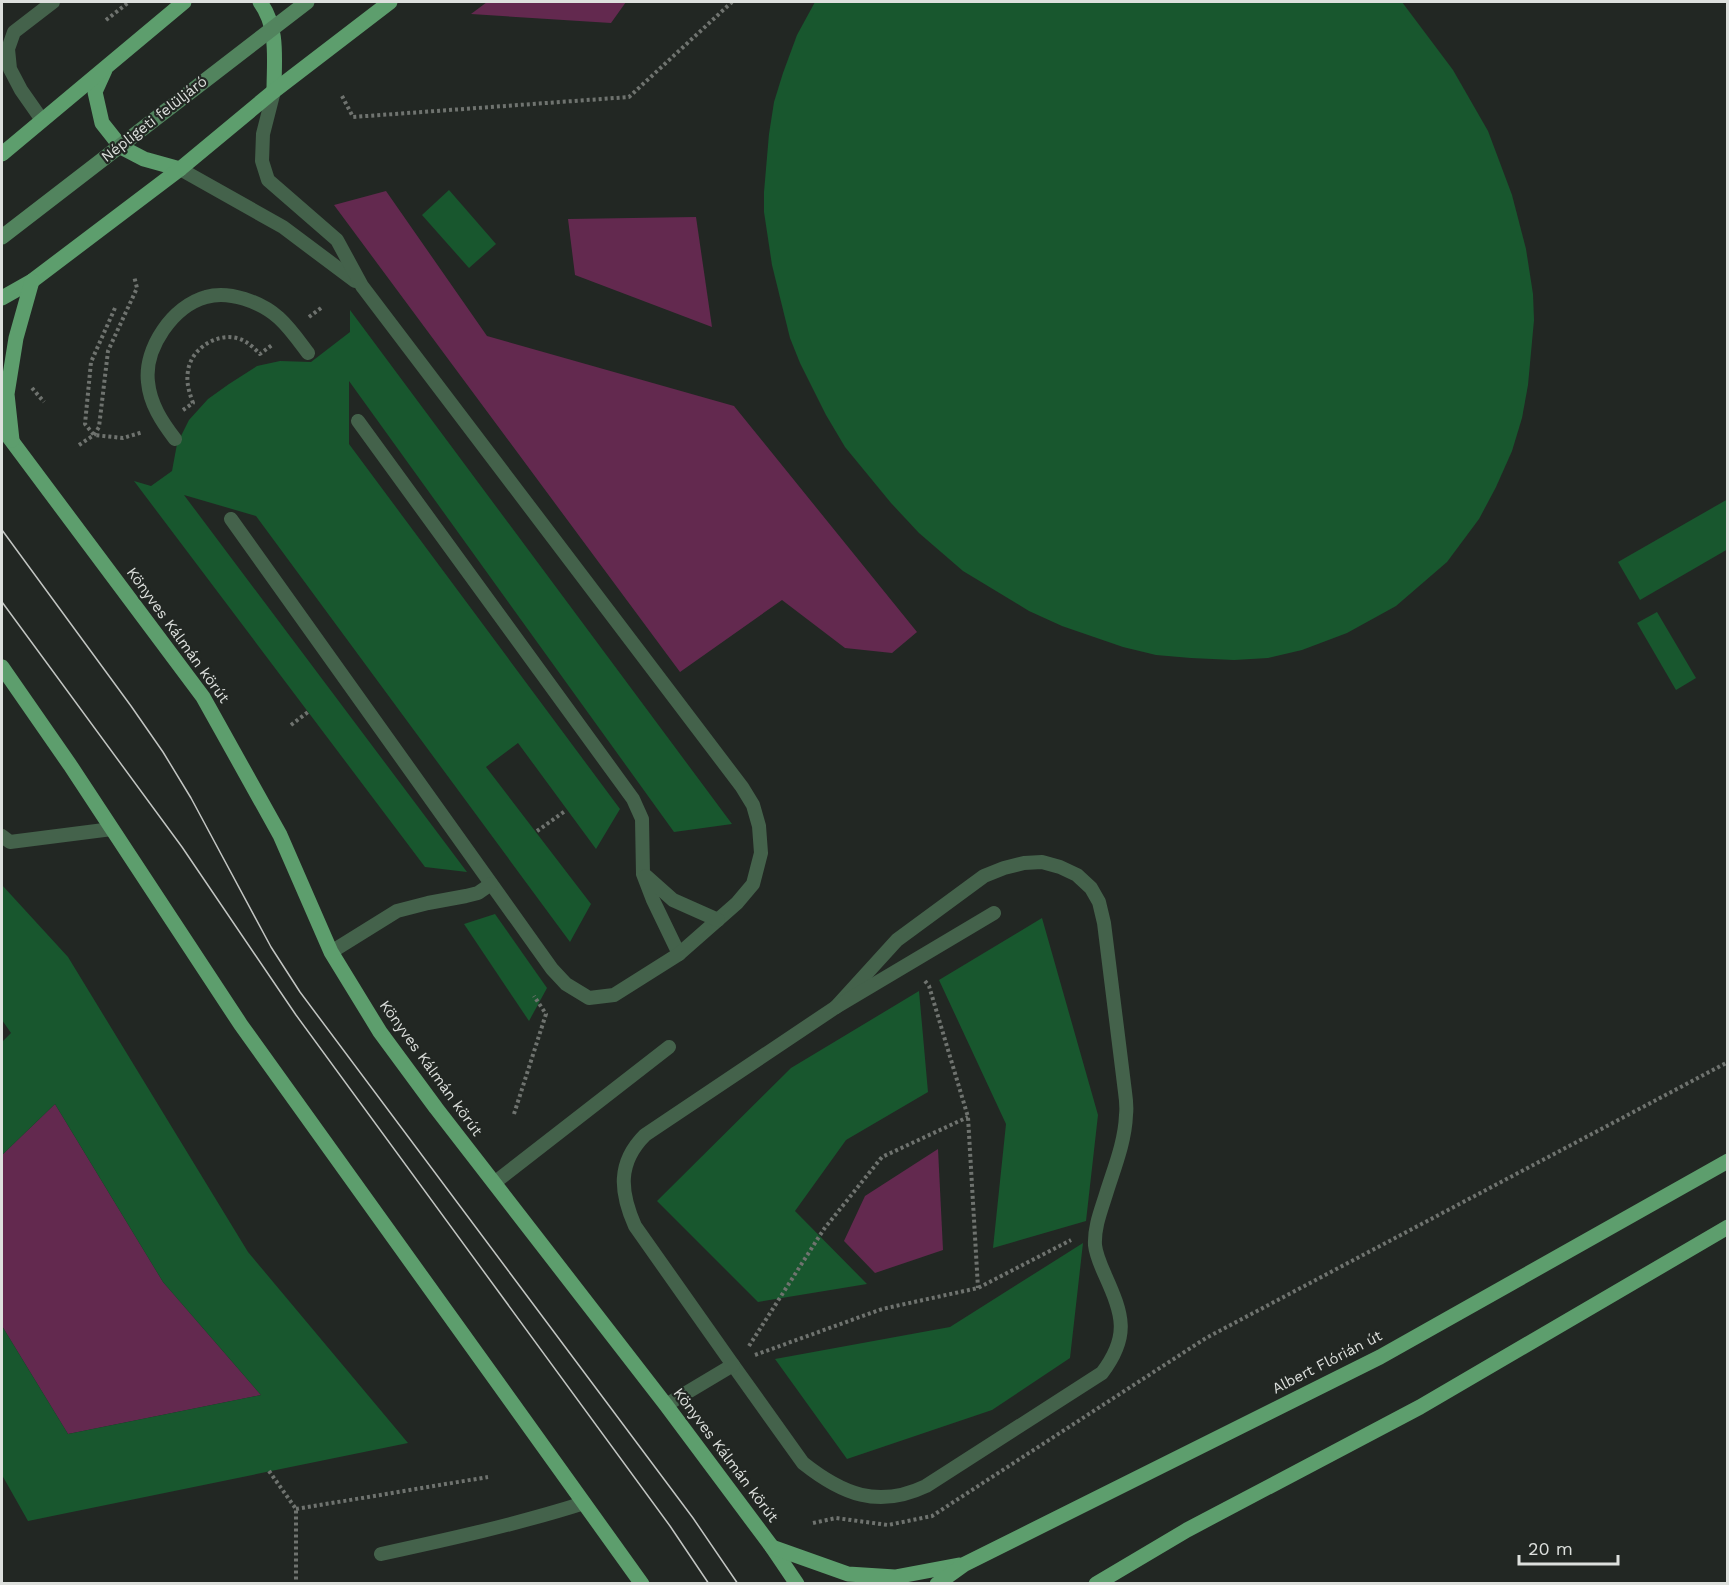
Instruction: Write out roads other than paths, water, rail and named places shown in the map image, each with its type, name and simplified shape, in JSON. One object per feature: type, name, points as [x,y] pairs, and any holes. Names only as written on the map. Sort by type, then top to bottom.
[{"type":"main road","points":[[2,154],[9,143],[42,120],[184,2]]},
{"type":"main road","points":[[260,2],[265,9],[275,38],[274,91]]},
{"type":"main road","name":"Népligeti felüljáró","points":[[2,237],[307,2]]},
{"type":"main road","points":[[2,298],[32,281],[180,169],[274,91],[390,2]]},
{"type":"main road","points":[[106,68],[95,92],[102,123],[121,147],[144,159],[180,169]]},
{"type":"main road","points":[[7,441],[7,394],[16,338],[32,281]]},
{"type":"main road","name":"Könyves Kálmán körút","points":[[2,428],[7,441],[204,697],[280,836],[331,952],[380,1032],[666,1405],[797,1584]]},
{"type":"main road","points":[[2,668],[70,765],[241,1025],[642,1584]]},
{"type":"main road","name":"Albert Flórián út","points":[[937,1584],[965,1564],[1380,1357],[1728,1161]]},
{"type":"main road","points":[[1096,1584],[1187,1530],[1420,1407],[1728,1227]]},
{"type":"main road","points":[[772,1547],[848,1574],[895,1577],[965,1564]]},
{"type":"lane","points":[[42,120],[21,90],[10,69],[8,49],[14,32],[53,2]]},
{"type":"lane","points":[[231,519],[552,969],[566,984],[590,998],[614,995],[679,954],[718,921],[753,884],[761,853],[759,826],[753,805],[742,787],[362,286],[337,240],[268,180],[262,161],[263,134],[274,91]]},
{"type":"lane","points":[[180,169],[284,227],[362,286]]},
{"type":"lane","points":[[175,439],[152,402],[147,380],[154,345],[168,323],[188,306],[206,296],[231,295],[255,303],[278,316],[308,353]]},
{"type":"lane","points":[[358,421],[633,799],[642,819],[643,874],[679,954]]},
{"type":"lane","points":[[2,836],[10,842],[112,829]]},
{"type":"lane","points":[[836,1007],[897,940],[984,876],[1024,862],[1042,862],[1077,874],[1091,888],[1099,902],[1104,923],[1126,1116],[1122,1143],[1096,1227],[1095,1246],[1121,1318],[1120,1339],[1113,1358],[1102,1373],[926,1486],[901,1496],[885,1498],[851,1492],[803,1463],[736,1363],[635,1226],[627,1207],[623,1187],[625,1166],[633,1146],[645,1135],[836,1007],[994,913]]},
{"type":"lane","points":[[643,874],[673,900],[718,921]]},
{"type":"lane","points":[[331,952],[397,911],[478,893],[491,884]]},
{"type":"lane","points":[[494,1183],[669,1047]]},
{"type":"lane","points":[[666,1405],[736,1363]]},
{"type":"lane","points":[[381,1554],[535,1519],[585,1503]]},
{"type":"tram line","points":[[2,530],[163,752],[191,798],[271,947],[300,992],[693,1518],[738,1584]]},
{"type":"tram line","points":[[2,602],[182,847],[296,1015],[670,1526],[709,1584]]}]
